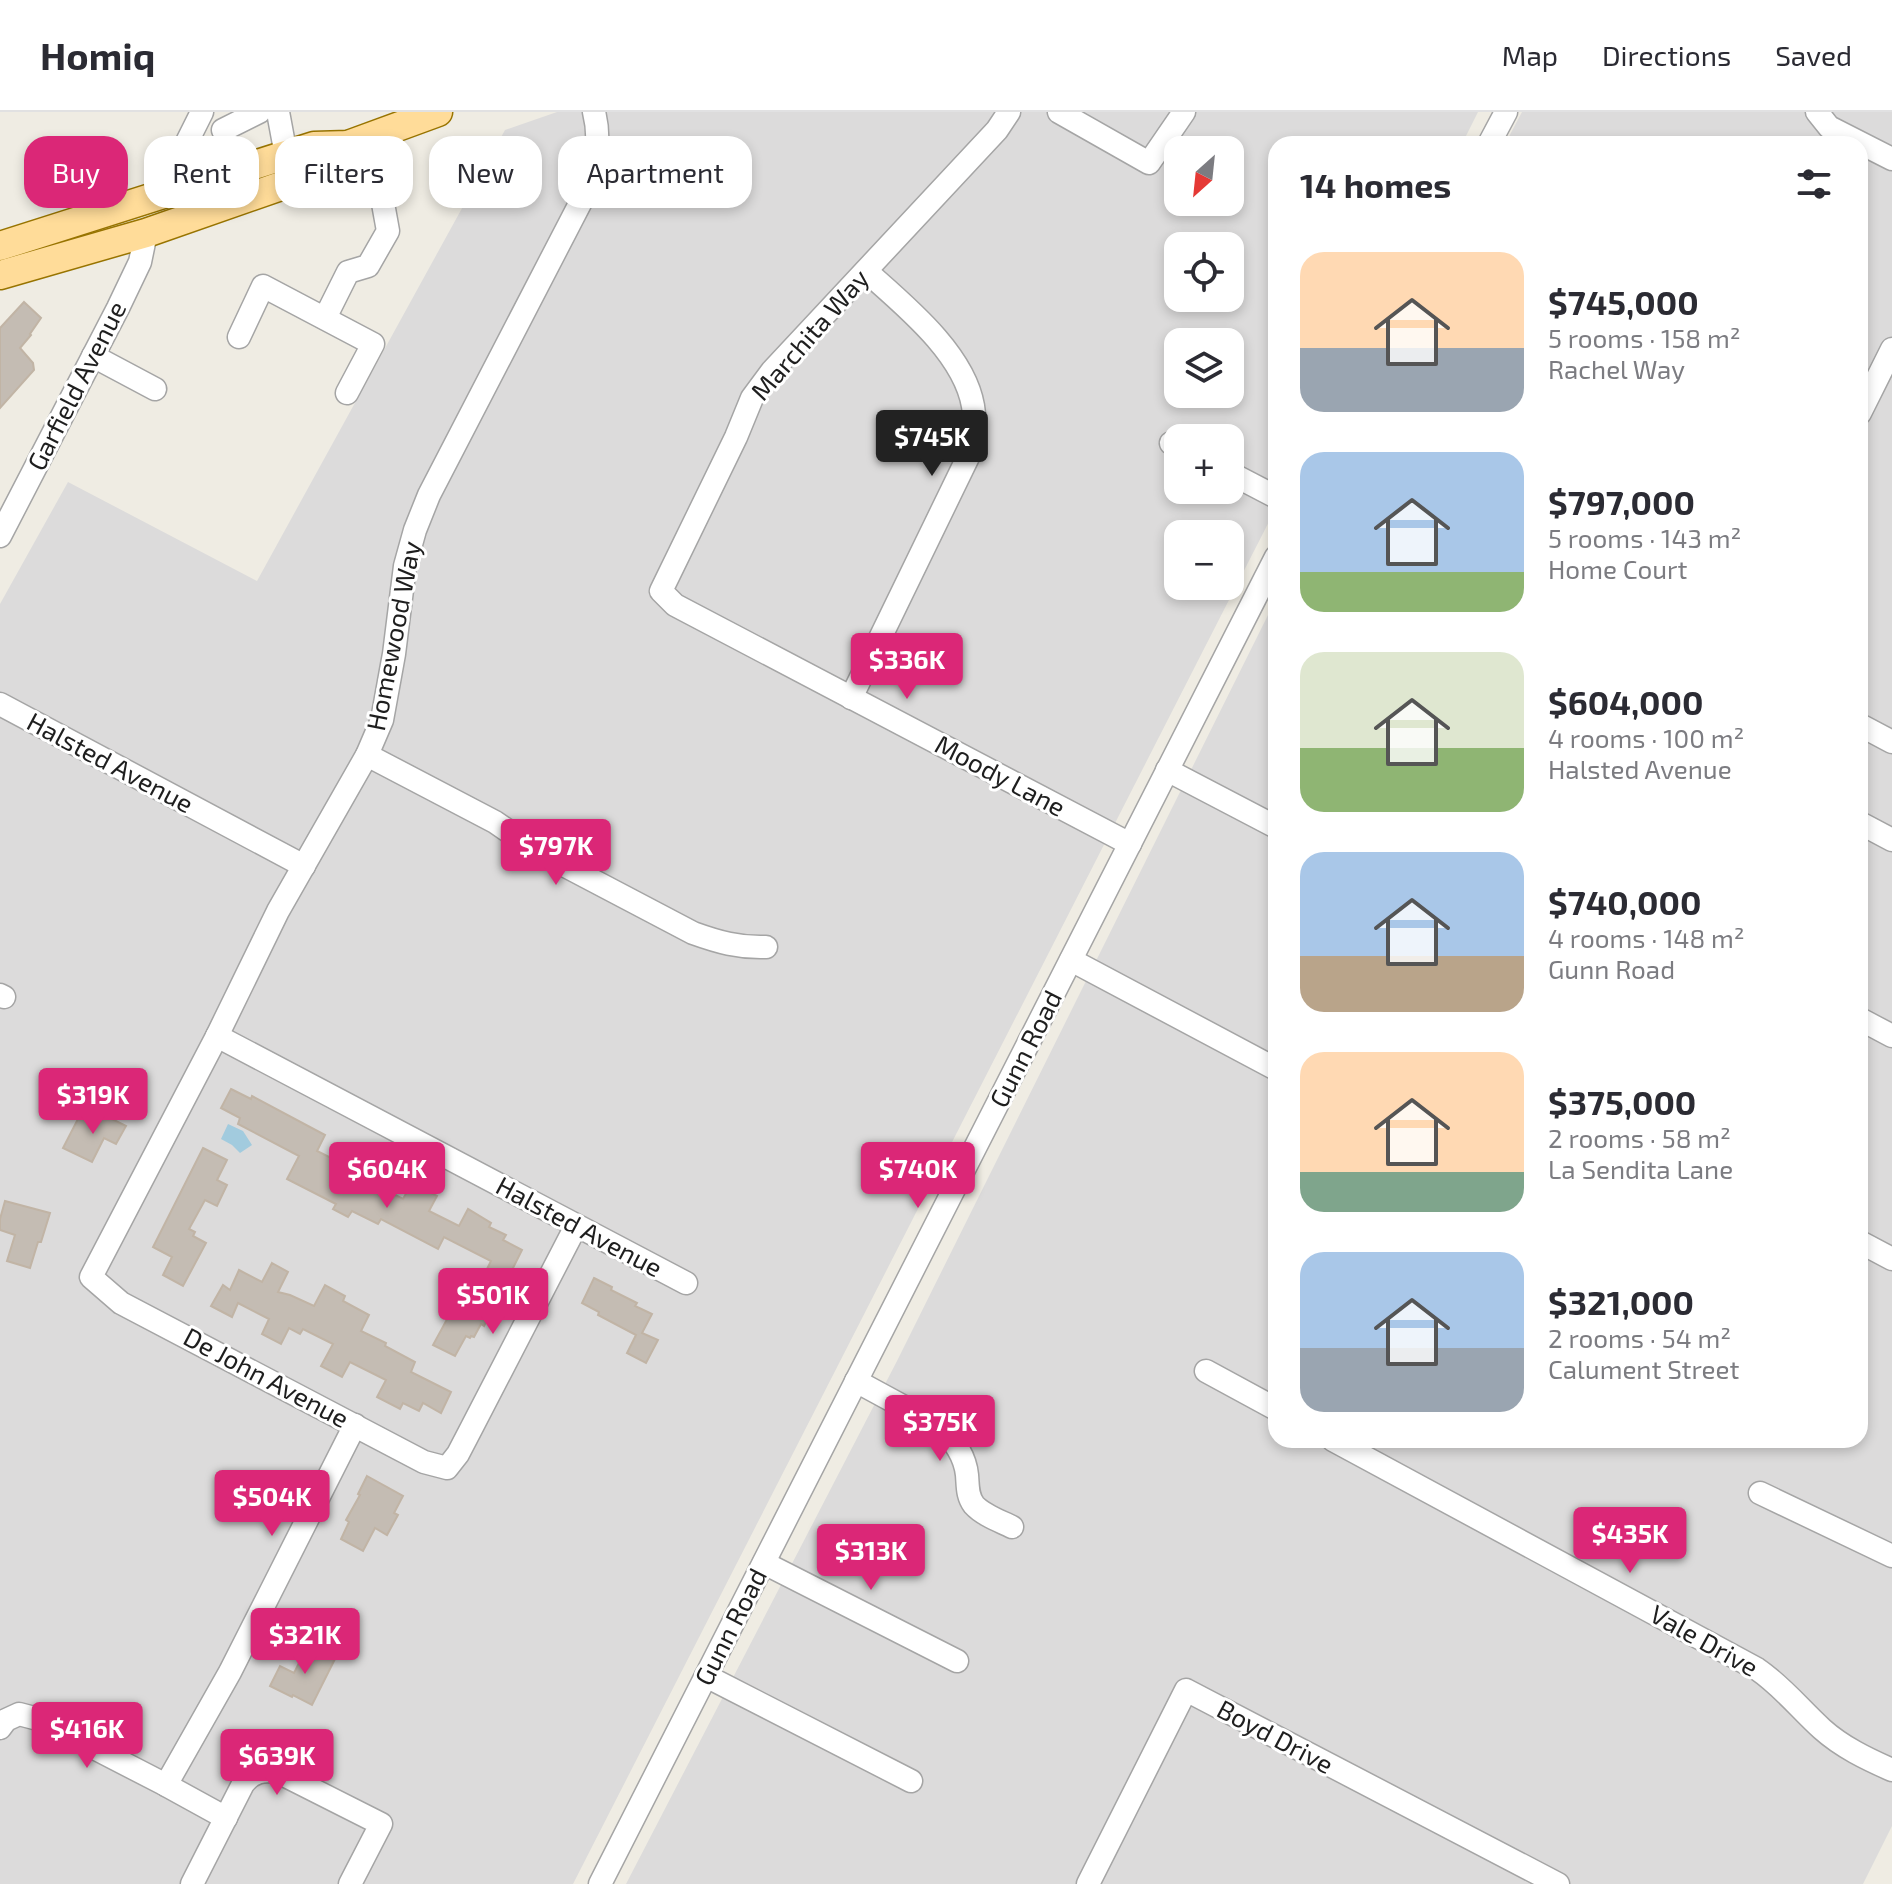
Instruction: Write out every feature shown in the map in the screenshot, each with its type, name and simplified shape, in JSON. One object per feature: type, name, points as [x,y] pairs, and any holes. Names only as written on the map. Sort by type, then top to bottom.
[{"type":"main road","points":[[371,136],[424,114]]},
{"type":"main road","points":[[0,275],[146,233],[178,205],[275,169]]},
{"type":"main road","points":[[0,246],[144,199]]},
{"type":"main road","points":[[0,259],[129,220],[150,208]]},
{"type":"street","points":[[190,136],[202,112]]},
{"type":"street","points":[[223,130],[259,112]]},
{"type":"street","points":[[278,112],[282,136]]},
{"type":"street","name":"Homewood Way","points":[[91,1277],[217,1036],[278,911],[367,755],[382,720],[403,579],[415,530],[429,495],[586,192],[597,149],[594,112]]},
{"type":"street","name":"Marchita Way","points":[[661,591],[752,398],[772,371],[997,130],[1009,112]]},
{"type":"street","points":[[1059,112],[1149,163],[1184,112]]},
{"type":"street","points":[[1493,136],[1506,112]]},
{"type":"street","points":[[1817,112],[1829,127],[1847,136]]},
{"type":"street","points":[[1868,147],[1892,159]]},
{"type":"street","points":[[325,318],[348,272],[368,266],[388,231],[381,208]]},
{"type":"street","name":"Garfield Avenue","points":[[0,536],[140,262],[146,233]]},
{"type":"street","points":[[851,698],[969,455],[974,429],[973,404],[965,379],[957,367],[910,311],[866,271]]},
{"type":"street","points":[[239,337],[263,286],[325,318],[373,344],[347,393]]},
{"type":"street","points":[[1868,397],[1892,349]]},
{"type":"street","points":[[93,356],[155,389]]},
{"type":"street","points":[[1244,480],[1268,493]]},
{"type":"street","name":"Gunn Road","points":[[600,1884],[1268,573]]},
{"type":"street","name":"Moody Lane","points":[[661,591],[675,605],[1130,844]]},
{"type":"street","name":"Halsted Avenue","points":[[0,704],[304,866]]},
{"type":"street","points":[[1868,729],[1892,742]]},
{"type":"street","points":[[367,755],[495,822],[537,851],[693,933],[736,946],[766,947]]},
{"type":"street","points":[[1167,770],[1268,823]]},
{"type":"street","points":[[1868,827],[1892,840]]},
{"type":"street","points":[[1071,960],[1268,1065]]},
{"type":"street","points":[[1868,1023],[1892,1036]]},
{"type":"street","name":"Halsted Avenue","points":[[217,1036],[686,1283]]},
{"type":"street","name":"De John Avenue","points":[[91,1277],[121,1303],[424,1462],[447,1468],[458,1454],[576,1226]]},
{"type":"street","points":[[1868,1246],[1892,1259]]},
{"type":"street","points":[[1206,1371],[1268,1405]]},
{"type":"street","points":[[856,1381],[939,1426],[950,1436],[967,1472],[971,1501],[978,1509],[1012,1527]]},
{"type":"street","points":[[175,1790],[230,1672],[355,1425]]},
{"type":"street","name":"Vale Drive","points":[[1348,1448],[1757,1669],[1783,1688],[1823,1730],[1855,1753],[1892,1770]]},
{"type":"street","points":[[1760,1493],[1892,1556]]},
{"type":"street","points":[[764,1563],[957,1661]]},
{"type":"street","points":[[706,1676],[911,1781]]},
{"type":"street","name":"Boyd Drive","points":[[1088,1884],[1186,1690],[1558,1884]]},
{"type":"street","points":[[0,1728],[12,1716],[28,1715],[226,1818]]},
{"type":"street","points":[[192,1884],[248,1778],[266,1770],[278,1772],[381,1824],[350,1884]]},
{"type":"shaded area","points":[[557,112],[1478,112],[1466,136],[1268,136],[1268,524],[1244,571],[1244,520],[1164,520],[1164,600],[1229,600],[573,1884],[0,1884],[0,604],[68,482],[257,581],[462,208],[542,208],[542,136],[502,136],[505,130]]},
{"type":"shaded area","points":[[1522,112],[1892,112],[1892,1826],[1863,1884],[626,1884],[897,1361],[1268,615],[1268,1448],[1868,1448],[1868,136],[1509,136]]},
{"type":"water","points":[[228,1124],[243,1131],[252,1145],[240,1153],[221,1139]]},
{"type":"building","points":[[24,302],[41,318],[20,348],[33,363],[34,370],[0,408],[0,328]]},
{"type":"building","points":[[231,1089],[251,1099],[252,1096],[325,1135],[317,1151],[349,1167],[357,1152],[379,1164],[370,1182],[403,1199],[412,1183],[437,1196],[429,1211],[459,1226],[468,1209],[491,1223],[489,1227],[506,1235],[503,1240],[522,1250],[484,1326],[481,1324],[474,1337],[466,1336],[455,1356],[433,1345],[464,1288],[475,1293],[491,1261],[444,1237],[438,1249],[381,1219],[378,1224],[352,1211],[348,1217],[333,1209],[336,1204],[287,1179],[299,1156],[238,1124],[240,1118],[221,1108]]},
{"type":"building","points":[[81,1113],[98,1122],[102,1114],[126,1126],[116,1144],[104,1138],[92,1162],[63,1148]]},
{"type":"building","points":[[203,1148],[227,1160],[217,1180],[227,1185],[217,1206],[205,1200],[189,1229],[195,1232],[193,1236],[206,1243],[183,1286],[163,1275],[172,1257],[153,1247]]},
{"type":"building","points":[[5,1201],[50,1213],[30,1268],[7,1261],[15,1235],[0,1230]]},
{"type":"building","points":[[272,1263],[288,1272],[278,1292],[314,1306],[325,1285],[345,1296],[343,1301],[369,1315],[361,1331],[415,1362],[411,1372],[451,1392],[441,1413],[423,1403],[419,1411],[403,1403],[400,1409],[377,1397],[386,1380],[350,1362],[342,1377],[321,1366],[333,1344],[303,1329],[300,1334],[289,1328],[281,1344],[262,1334],[269,1319],[238,1303],[232,1317],[211,1306],[223,1285],[230,1290],[239,1270],[262,1282]]},
{"type":"building","points":[[594,1278],[652,1314],[642,1333],[658,1340],[646,1363],[627,1353],[636,1335],[582,1303]]},
{"type":"building","points":[[367,1476],[403,1496],[394,1513],[398,1515],[387,1535],[375,1528],[363,1551],[341,1539],[349,1522],[346,1520]]},
{"type":"building","points":[[308,1645],[335,1659],[312,1705],[270,1686],[280,1666],[294,1673]]}]
